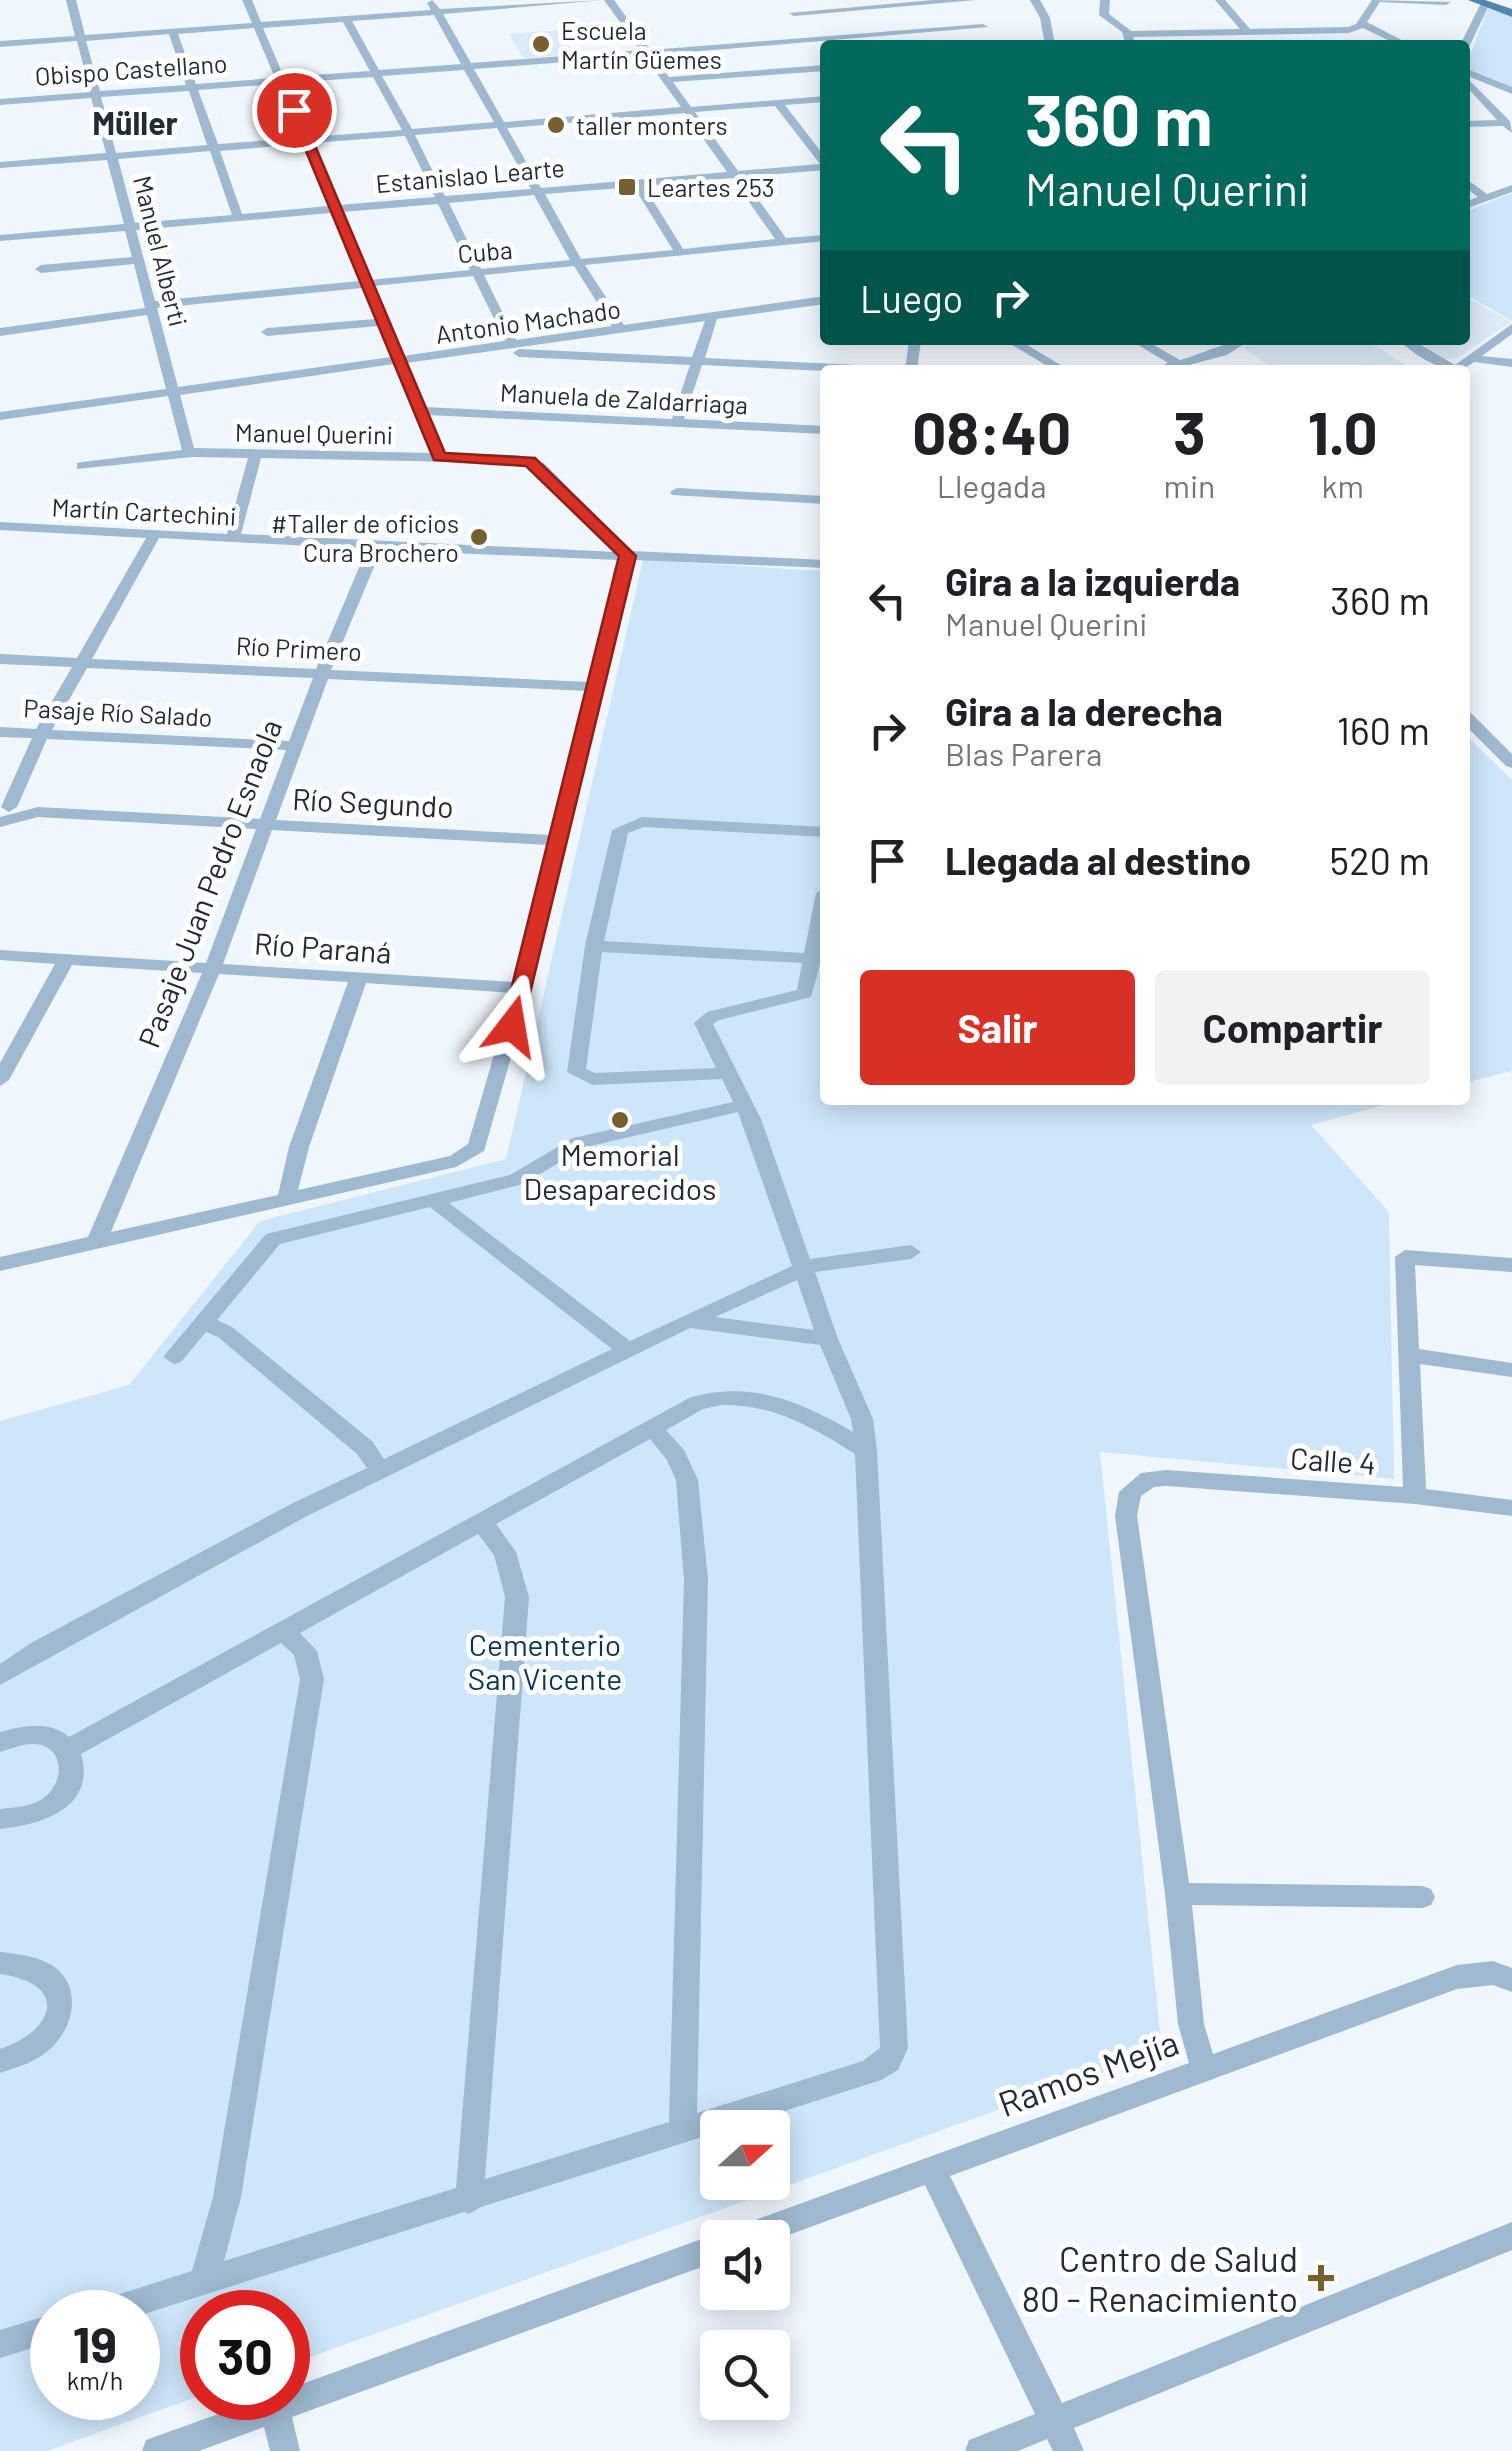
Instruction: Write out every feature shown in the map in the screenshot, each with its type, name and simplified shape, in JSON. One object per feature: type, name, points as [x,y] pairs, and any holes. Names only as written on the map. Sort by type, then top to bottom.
[{"type":"main road","points":[[1480,4],[1512,12]]},
{"type":"street","name":"Manuel Alberti","points":[[71,0],[150,308],[192,453]]},
{"type":"street","points":[[247,0],[439,457]]},
{"type":"street","points":[[430,0],[578,265],[622,330]]},
{"type":"street","points":[[0,44],[599,0]]},
{"type":"street","points":[[609,0],[783,242]]},
{"type":"street","points":[[782,0],[820,43]]},
{"type":"street","points":[[794,13],[971,0]]},
{"type":"street","points":[[1035,0],[1049,40]]},
{"type":"street","points":[[1105,0],[1104,15],[1129,40],[1198,33],[1376,32]]},
{"type":"street","points":[[1220,0],[1248,32]]},
{"type":"street","points":[[1345,30],[1360,23],[1380,0],[1480,4],[1467,40]]},
{"type":"street","points":[[346,19],[409,132],[512,344]]},
{"type":"street","points":[[1360,23],[1394,40]]},
{"type":"street","name":"Obispo Castellano","points":[[859,40],[983,27]]},
{"type":"street","points":[[1345,30],[1350,40]]},
{"type":"street","points":[[1048,31],[1060,40]]},
{"type":"street","points":[[173,32],[238,217]]},
{"type":"street","points":[[1198,33],[1202,40]]},
{"type":"street","name":"Obispo Castellano","points":[[2,102],[646,52],[820,44]]},
{"type":"street","points":[[666,80],[820,68]]},
{"type":"street","points":[[1470,78],[1486,80],[1512,91]]},
{"type":"street","points":[[1470,82],[1509,126]]},
{"type":"street","points":[[0,84],[2,102]]},
{"type":"street","points":[[0,165],[820,100]]},
{"type":"street","points":[[778,103],[820,158]]},
{"type":"street","points":[[1470,124],[1509,126]]},
{"type":"street","name":"Estanislao Learte","points":[[0,238],[820,166]]},
{"type":"street","points":[[636,183],[681,254]]},
{"type":"street","points":[[1470,185],[1485,198]]},
{"type":"street","points":[[1470,204],[1512,188]]},
{"type":"street","name":"Cuba","points":[[0,332],[150,308],[820,238]]},
{"type":"street","points":[[41,269],[138,260]]},
{"type":"street","name":"Antonio Machado","points":[[0,416],[820,301]]},
{"type":"street","points":[[677,422],[712,317]]},
{"type":"street","points":[[268,332],[382,322]]},
{"type":"street","points":[[1465,365],[1512,328]]},
{"type":"street","points":[[1019,345],[1054,365]]},
{"type":"street","points":[[1145,345],[1181,365]]},
{"type":"street","points":[[1190,365],[1235,345]]},
{"type":"street","points":[[1413,345],[1447,365]]},
{"type":"street","points":[[467,353],[820,367]]},
{"type":"street","points":[[1475,359],[1512,363]]},
{"type":"street","name":"Manuela de Zaldarriaga","points":[[421,411],[820,430]]},
{"type":"street","name":"Manuel Querini","points":[[82,466],[192,453],[530,462],[628,556]]},
{"type":"street","points":[[233,538],[256,454]]},
{"type":"street","points":[[677,492],[820,500]]},
{"type":"street","name":"Martín Cartechini","points":[[0,526],[820,564]]},
{"type":"street","points":[[5,816],[42,733],[155,534]]},
{"type":"street","name":"Pasaje Juan Pedro Esnaola","points":[[97,1242],[213,967],[294,746],[376,545]]},
{"type":"street","points":[[0,1264],[456,1161],[472,1152],[482,1140],[522,988],[628,556]]},
{"type":"street","name":"Río Primero","points":[[0,659],[596,687]]},
{"type":"street","points":[[1470,721],[1512,763]]},
{"type":"street","name":"Pasaje Río Salado","points":[[0,732],[294,746]]},
{"type":"street","name":"Río Segundo","points":[[5,816],[38,812],[556,840]]},
{"type":"street","points":[[728,1073],[593,1079],[576,1072],[594,946],[624,826],[642,822],[820,832]]},
{"type":"street","points":[[160,2296],[871,2071],[888,2061],[894,2048],[862,1420],[828,1339],[745,1105],[704,1030],[706,1019],[805,993],[820,959],[594,946]]},
{"type":"street","name":"Río Paraná","points":[[0,954],[522,988]]},
{"type":"street","points":[[0,1080],[67,958]]},
{"type":"street","points":[[287,1197],[299,1146],[360,977]]},
{"type":"street","points":[[174,1357],[273,1239],[526,1176],[580,1142],[745,1105]]},
{"type":"street","points":[[432,1200],[628,1350]]},
{"type":"street","points":[[0,1676],[39,1650],[380,1470],[688,1321],[830,1260],[911,1252]]},
{"type":"street","points":[[1415,1496],[1405,1257],[1512,1265]]},
{"type":"street","points":[[688,1321],[828,1339]]},
{"type":"street","points":[[202,1322],[225,1332],[351,1436],[380,1470]]},
{"type":"street","points":[[1408,1355],[1512,1370]]},
{"type":"street","points":[[69,1749],[707,1400],[772,1400],[796,1408],[866,1450]]},
{"type":"street","points":[[652,1427],[676,1456],[687,1480],[696,1580],[683,2131]]},
{"type":"street","name":"Calle 4","points":[[1178,1894],[1126,1516],[1130,1492],[1149,1480],[1415,1496],[1512,1508]]},
{"type":"street","points":[[469,2200],[517,1597],[505,1552],[482,1521]]},
{"type":"street","points":[[203,2283],[227,2197],[312,1679],[305,1650],[282,1631]]},
{"type":"street","points":[[0,1742],[46,1735],[69,1749],[74,1776],[68,1792],[38,1814],[0,1819]]},
{"type":"street","points":[[1204,2069],[1191,2024],[1178,1894],[1422,1897]]},
{"type":"street","points":[[0,1962],[40,1968],[54,1979],[61,1998],[57,2020],[44,2039],[22,2055],[0,2061]]},
{"type":"street","name":"Ramos Mejía","points":[[790,2221],[1457,1977],[1493,1973],[1512,1980]]},
{"type":"street","points":[[932,2169],[1069,2451]]},
{"type":"street","points":[[980,2451],[1512,2236]]},
{"type":"street","points":[[310,2395],[700,2254]]},
{"type":"street","points":[[0,2344],[30,2335]]},
{"type":"street","points":[[157,2451],[242,2420]]},
{"type":"street","points":[[278,2420],[286,2451]]},
{"type":"shaded area","name":"Escuela Martín Güemes","points":[[558,30],[574,54],[523,58],[509,34]]},
{"type":"shaded area","points":[[1470,299],[1511,322],[1458,358],[1446,359],[1424,345],[1470,345]]},
{"type":"shaded area","points":[[1374,345],[1405,365],[1268,365],[1244,348]]},
{"type":"green space","points":[[1488,8],[1512,16],[1512,87],[1470,70],[1470,55]]},
{"type":"green space","points":[[1512,193],[1512,321],[1470,297],[1470,210]]},
{"type":"green space","name":"Cementerio San Vicente","points":[[643,560],[820,571],[820,1105],[1384,1105],[1311,1125],[1389,1212],[1394,1479],[1100,1452],[1162,2051],[790,2185],[790,2110],[700,2110],[700,2200],[747,2200],[310,2357],[310,2290],[180,2290],[180,2403],[160,2410],[160,2290],[30,2290],[30,2420],[133,2420],[47,2451],[0,2451],[0,1421],[129,1385],[260,1221],[506,1159]]},
{"type":"green space","points":[[1470,739],[1512,780],[1512,1071],[1470,1082]]},
{"type":"place","name":"Escuela Martín Güemes","points":[[541,44]]},
{"type":"place","name":"taller monters","points":[[556,125]]},
{"type":"place","name":"Leartes 253","points":[[627,187]]},
{"type":"place","name":"#Taller de oficios Cura Brochero","points":[[479,537]]},
{"type":"place","name":"Memorial Desaparecidos","points":[[620,1120]]},
{"type":"place","name":"Centro de Salud 80 - Renacimiento","points":[[1321,2278]]},
{"type":"district","name":"Müller","points":[[135,122]]},
{"type":"route","points":[[294,110],[439,457],[517,459],[539,466],[628,556],[512,1026]]}]
